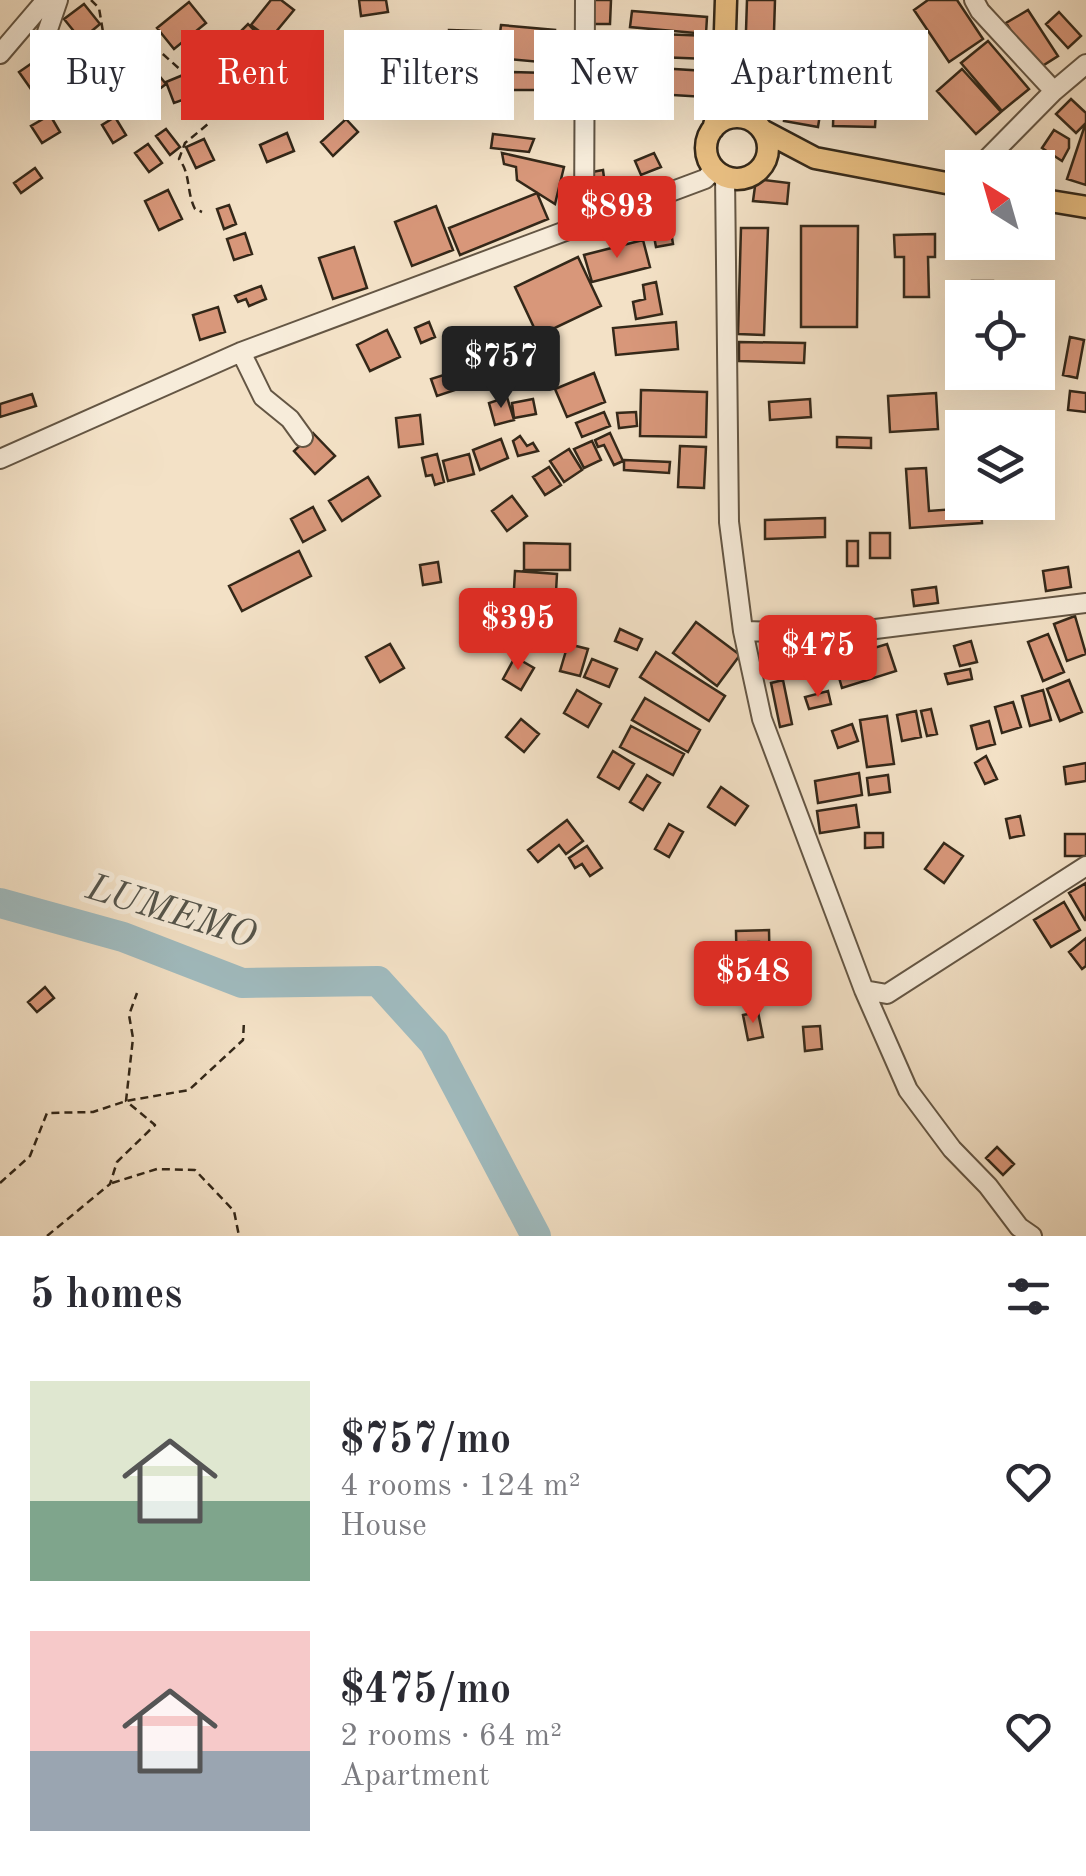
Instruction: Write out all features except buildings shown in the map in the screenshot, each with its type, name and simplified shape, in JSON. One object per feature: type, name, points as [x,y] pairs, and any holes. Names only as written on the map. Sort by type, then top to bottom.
[{"type":"main road","points":[[724,30],[726,0]]},
{"type":"main road","points":[[713,129],[734,118],[816,158],[945,182]]},
{"type":"main road","points":[[716,120],[707,152],[720,172],[740,178],[816,158]]},
{"type":"main road","points":[[753,120],[768,152],[755,172]]},
{"type":"main road","points":[[1055,202],[1086,207]]},
{"type":"street","points":[[0,54],[46,0]]},
{"type":"street","points":[[48,30],[58,0]]},
{"type":"street","points":[[584,226],[585,0]]},
{"type":"street","points":[[974,0],[1054,91]]},
{"type":"street","points":[[996,150],[1086,64]]},
{"type":"street","points":[[0,459],[241,352],[720,172],[729,522],[743,631],[762,718],[864,990],[908,1090],[952,1149],[988,1186],[1019,1227],[1032,1236]]},
{"type":"street","points":[[241,352],[263,397],[290,419],[303,437]]},
{"type":"street","points":[[743,631],[843,633],[1086,603]]},
{"type":"street","points":[[864,990],[887,994],[1086,866]]},
{"type":"path","points":[[91,0],[99,8],[104,38],[155,47],[194,82],[192,94],[206,106],[208,124],[184,143],[180,158],[188,170],[188,195],[202,212]]},
{"type":"path","points":[[126,1101],[133,1038],[129,1015],[137,993]]},
{"type":"path","points":[[0,1184],[30,1156],[48,1113],[92,1112],[126,1101],[189,1090],[243,1040],[244,1021]]},
{"type":"path","points":[[110,1184],[116,1162],[155,1125],[126,1101]]},
{"type":"path","points":[[47,1236],[110,1184],[156,1169],[195,1170],[234,1211],[239,1236]]},
{"type":"waterway","name":"LUMEMO","points":[[0,903],[123,937],[242,983],[378,981],[434,1043],[536,1236]]}]
